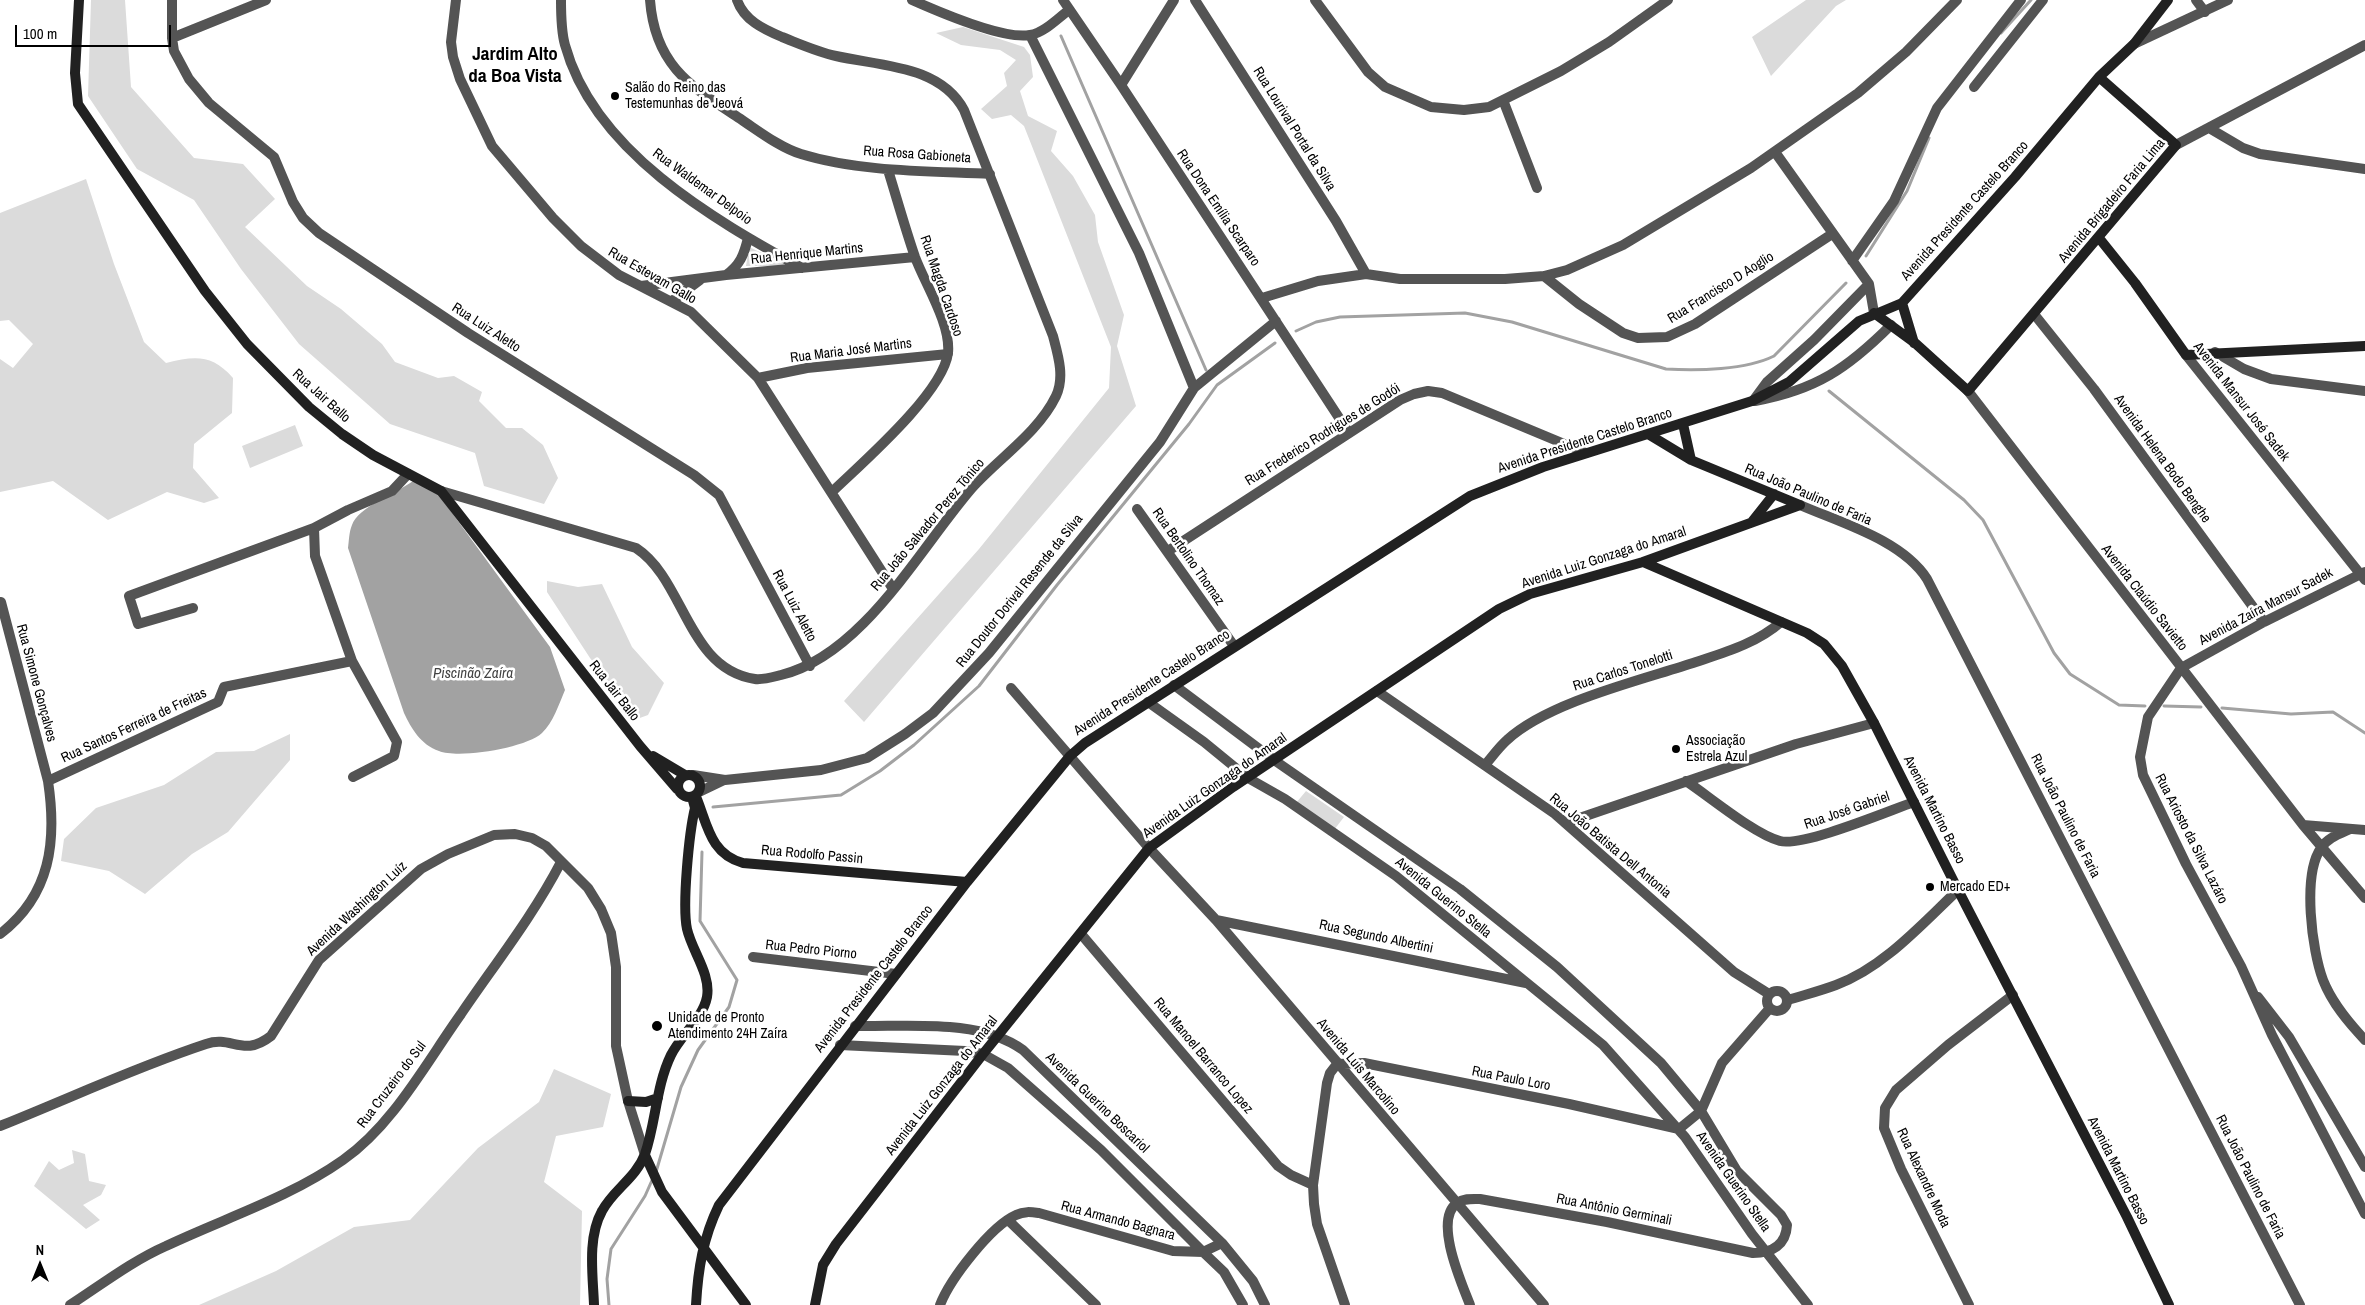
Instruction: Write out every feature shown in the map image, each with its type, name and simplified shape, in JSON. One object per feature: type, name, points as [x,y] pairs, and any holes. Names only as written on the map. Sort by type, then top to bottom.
[{"type":"street","name":"Rua Jair Ballo","points":[[79,0],[75,73],[78,104],[100,139],[206,291],[247,344],[309,407],[342,434],[408,474],[441,491],[646,752],[690,794]]},
{"type":"street","name":"Rua Luiz Aletto","points":[[172,0],[174,51],[189,79],[210,103],[274,157],[293,202],[303,218],[320,233],[468,333],[694,475],[718,495],[810,666]]},
{"type":"street","points":[[172,38],[266,0]]},
{"type":"street","name":"Rua Estevam Gallo","points":[[456,0],[452,42],[453,57],[460,79],[492,146],[553,218],[601,264],[691,312],[758,378],[893,589]]},
{"type":"street","name":"Rua Waldemar Delpoio","points":[[561,0],[565,43],[570,60],[592,102],[607,122],[653,172],[748,238],[802,268]]},
{"type":"street","name":"Rua Rosa Gabioneta","points":[[650,0],[659,41],[668,59],[679,74],[699,91],[759,132],[800,154],[888,170],[990,174]]},
{"type":"street","name":"Rua João Salvador Perez Tônico","points":[[441,491],[636,548],[651,560],[660,572],[702,645],[714,658],[742,676],[757,679],[777,676],[810,666],[839,645],[855,630],[893,589],[969,493],[1038,423],[1057,394],[1060,369],[1053,336],[961,105],[939,83],[904,69],[835,56],[803,46],[771,32],[751,20],[741,11],[737,0]]},
{"type":"street","points":[[912,0],[993,30],[1030,35],[1043,29],[1069,10]]},
{"type":"street","name":"Rua Dona Emília Scarparo","points":[[1063,0],[1122,84],[1204,214],[1262,298],[1349,432]]},
{"type":"street","points":[[1122,84],[1174,0]]},
{"type":"street","name":"Rua Lourival Portal da Silva","points":[[1195,0],[1332,214],[1366,274]]},
{"type":"street","points":[[1315,0],[1368,72],[1384,87],[1431,107],[1447,109],[1489,107],[1561,70],[1609,42],[1668,0]]},
{"type":"street","points":[[1262,298],[1318,281],[1366,274],[1423,279],[1544,276],[1567,270],[1622,245],[1715,192],[1774,152],[1858,92],[1900,58],[1956,0]]},
{"type":"street","points":[[1852,261],[1894,201],[1937,108],[2021,0]]},
{"type":"street","points":[[1974,87],[2043,0]]},
{"type":"street","name":"Avenida Presidente Castelo Branco","points":[[696,1305],[698,1268],[702,1249],[706,1233],[718,1205],[967,882],[1070,756],[1085,743],[1234,646],[1470,496],[1512,478],[1586,453],[1752,401],[1782,387],[1859,321],[1874,313],[1902,303],[2015,177],[2099,77],[2134,44],[2168,0]]},
{"type":"street","points":[[2196,0],[2205,12]]},
{"type":"street","points":[[2134,44],[2228,0]]},
{"type":"street","points":[[1030,35],[1139,253],[1194,388]]},
{"type":"street","name":"Avenida Brigadeiro Faria Lima","points":[[1968,391],[2176,145],[2365,45]]},
{"type":"street","points":[[2099,77],[2176,145]]},
{"type":"street","points":[[1503,100],[1537,188]]},
{"type":"street","points":[[2208,128],[2242,148],[2260,154],[2365,169]]},
{"type":"street","points":[[1774,152],[1869,284],[1874,313]]},
{"type":"street","name":"Rua Magda Cardoso","points":[[832,492],[924,398],[943,368],[948,354],[948,343],[941,319],[915,257],[888,170]]},
{"type":"street","name":"Rua Francisco D Aoglio","points":[[1544,276],[1579,304],[1623,333],[1638,338],[1667,337],[1695,324],[1832,234]]},
{"type":"street","points":[[726,275],[736,268],[743,257],[748,238]]},
{"type":"street","name":"Avenida Mansur José Sadek","points":[[2099,238],[2135,283],[2186,355],[2363,576]]},
{"type":"street","name":"Rua Henrique Martins","points":[[641,286],[726,275],[915,257]]},
{"type":"street","name":"Rua Henrique Martins","points":[[672,301],[701,279]]},
{"type":"street","points":[[1752,401],[1768,382],[1814,340],[1869,284]]},
{"type":"street","points":[[1902,303],[1915,343]]},
{"type":"street","name":"Avenida Claúdio Savietto","points":[[1874,313],[1915,343],[1968,391],[2303,825],[2365,898]]},
{"type":"street","name":"Avenida Helena Bodo Benghe","points":[[2034,314],[2094,389],[2264,622]]},
{"type":"street","name":"Rua Doutor Dorival Resende da Silva","points":[[689,775],[725,780],[822,770],[867,758],[905,734],[933,713],[989,654],[1160,442],[1194,388],[1276,321]]},
{"type":"street","name":"Avenida Presidente Castelo Branco","points":[[1752,401],[1783,396],[1832,375],[1854,360],[1890,325]]},
{"type":"street","points":[[2186,355],[2215,352],[2365,346]]},
{"type":"street","points":[[2215,352],[2244,369],[2271,379],[2365,391]]},
{"type":"street","name":"Rua Maria José Martins","points":[[758,378],[807,368],[948,354]]},
{"type":"street","name":"Rua Frederico Rodrigues de Godói","points":[[1168,550],[1349,432],[1400,400],[1414,394],[1428,391],[1442,393],[1586,453]]},
{"type":"street","points":[[1683,424],[1690,460]]},
{"type":"street","name":"Rua João Paulino de Faria","points":[[1648,434],[1690,460],[1800,505],[1886,544],[1910,558],[1927,579],[2300,1305]]},
{"type":"street","points":[[193,608],[138,624],[128,596],[314,528],[348,510],[392,492],[408,474]]},
{"type":"street","points":[[1750,524],[1774,494]]},
{"type":"street","name":"Avenida Luiz Gonzaga do Amaral","points":[[815,1305],[823,1265],[836,1244],[983,1054],[1149,848],[1274,760],[1507,605],[1530,594],[1643,562],[1800,505]]},
{"type":"street","name":"Rua Bertolino Thomaz","points":[[1137,509],[1168,550],[1234,646]]},
{"type":"street","points":[[314,528],[315,556],[352,661],[397,742],[394,756],[353,777]]},
{"type":"street","name":"Avenida Martino Basso","points":[[1643,562],[1807,633],[1824,644],[1842,666],[1874,723],[2127,1217],[2168,1305]]},
{"type":"street","name":"Avenida Zaíra Mansur Sadek","points":[[2181,668],[2264,622],[2363,576]]},
{"type":"street","name":"Rua Simone Gonçalves","points":[[0,934],[24,913],[39,888],[48,858],[52,809],[48,781],[1,602]]},
{"type":"street","name":"Rua Carlos Tonelotti","points":[[1485,765],[1508,739],[1528,724],[1566,706],[1729,651],[1762,636],[1781,622]]},
{"type":"street","name":"Rua Santos Ferreira de Freitas","points":[[48,781],[218,702],[224,687],[352,661]]},
{"type":"street","name":"Rua Ariosto da Silva Lazáro","points":[[2181,668],[2148,716],[2140,757],[2143,775],[2186,864],[2254,993]]},
{"type":"street","name":"Avenida Guerino Stella","points":[[1148,702],[1204,742],[1248,778],[1285,799],[1396,876],[1603,1045],[1678,1129],[1767,1253],[1781,1244],[1787,1232],[1787,1225],[1781,1215],[1737,1171],[1701,1111],[1662,1063],[1557,968],[1460,889],[1274,760],[1174,685]]},
{"type":"street","name":"Avenida Luis Marcolino","points":[[1011,688],[1149,848],[1216,920],[1544,1305]]},
{"type":"street","name":"Rua João Batista Dell Antonia","points":[[1377,691],[1565,823],[1734,972],[1769,994]]},
{"type":"street","points":[[1565,823],[1796,744],[1874,723]]},
{"type":"street","name":"Rua Jair Ballo","points":[[646,752],[689,775]]},
{"type":"street","points":[[594,1305],[595,1234],[602,1212],[628,1182],[645,1155],[658,1098],[671,1056],[704,1006],[707,994],[707,980],[693,950],[685,910],[692,817],[690,794],[679,780],[689,775],[699,781],[690,794]]},
{"type":"street","name":"Rua Doutor Dorival Resende da Silva","points":[[690,794],[725,780]]},
{"type":"street","name":"Rua José Gabriel","points":[[1686,781],[1765,835],[1780,841],[1790,842],[1810,839],[1914,802]]},
{"type":"street","name":"Rua Rodolfo Passin","points":[[690,794],[717,849],[729,860],[743,863],[967,882]]},
{"type":"street","points":[[2303,825],[2365,830]]},
{"type":"street","points":[[2350,829],[2333,837],[2321,847],[2315,860],[2311,895],[2313,936],[2318,965],[2335,1004],[2365,1040]]},
{"type":"street","name":"Avenida Washington Luíz","points":[[0,1126],[209,1043],[252,1047],[262,1043],[271,1036],[319,960],[421,869],[448,854],[494,835],[515,834],[532,838],[546,846],[588,888],[601,909],[611,933],[616,967],[616,1046],[628,1101],[645,1155]]},
{"type":"street","name":"Rua Cruzeiro do Sul","points":[[70,1305],[165,1246],[278,1198],[343,1160],[368,1140],[399,1102],[508,946],[542,896],[561,862]]},
{"type":"street","points":[[1788,1000],[1837,985],[1858,974],[1908,937],[1958,890]]},
{"type":"street","name":"Rua Segundo Albertini","points":[[1216,920],[1345,944],[1529,984]]},
{"type":"street","name":"Rua Manoel Barranco Lopez","points":[[1081,934],[1278,1166],[1291,1175],[1313,1185]]},
{"type":"street","name":"Rua Pedro Piorno","points":[[753,957],[896,974]]},
{"type":"street","points":[[1774,991],[1780,991],[1785,994],[1788,1000],[1786,1006],[1780,1010],[1770,1008],[1767,1001],[1769,994],[1774,991]]},
{"type":"street","points":[[2254,993],[2289,1037],[2365,1167]]},
{"type":"street","points":[[2254,993],[2272,1035],[2365,1214]]},
{"type":"street","name":"Rua Alexandre Moda","points":[[1969,1305],[1901,1169],[1884,1128],[1884,1117],[1890,1098],[1896,1090],[1948,1045],[2013,994]]},
{"type":"street","points":[[1678,1129],[1701,1111],[1722,1063],[1770,1008]]},
{"type":"street","name":"Avenida Guerino Boscariol","points":[[855,1026],[969,1028],[999,1035],[1023,1050],[1222,1243],[1253,1281],[1265,1305]]},
{"type":"street","points":[[840,1045],[949,1049],[983,1054],[1008,1068],[1101,1150],[1224,1272],[1244,1305]]},
{"type":"street","points":[[1337,1064],[1330,1073],[1327,1083],[1313,1185],[1317,1224],[1345,1305]]},
{"type":"street","name":"Rua Paulo Loro","points":[[1337,1064],[1364,1064],[1569,1104],[1678,1129]]},
{"type":"street","points":[[628,1101],[646,1102],[658,1098]]},
{"type":"street","points":[[645,1155],[662,1192],[702,1249],[746,1305]]},
{"type":"street","name":"Rua Antônio Germinali","points":[[1457,1203],[1468,1199],[1480,1199],[1607,1222],[1753,1253],[1767,1253]]},
{"type":"street","points":[[1457,1203],[1450,1214],[1448,1230],[1452,1253],[1470,1305]]},
{"type":"street","name":"Rua Armando Bagnara","points":[[941,1305],[955,1276],[989,1238],[1008,1220],[1026,1212],[1039,1213],[1173,1251],[1204,1252],[1222,1243]]},
{"type":"street","points":[[1008,1220],[1096,1305]]},
{"type":"street","points":[[1767,1253],[1808,1305]]},
{"type":"shaded area","points":[[91,0],[125,0],[131,87],[194,158],[243,164],[275,199],[245,227],[307,286],[341,309],[382,344],[395,362],[438,378],[454,376],[482,392],[479,401],[506,428],[522,428],[543,445],[558,478],[544,504],[484,486],[475,453],[390,424],[299,344],[241,269],[194,200],[137,169],[88,96]]},
{"type":"shaded area","points":[[1806,0],[1846,0],[1836,6],[1771,76],[1752,37]]},
{"type":"shaded area","points":[[963,27],[1024,47],[1030,55],[1033,77],[1020,91],[1028,116],[1057,131],[1051,151],[1073,176],[1095,215],[1098,242],[1124,315],[1117,346],[1136,406],[864,722],[844,701],[979,549],[1109,388],[1111,347],[1024,126],[1011,115],[992,119],[981,109],[1007,86],[1004,73],[1016,60],[1000,50],[961,45],[936,33]]},
{"type":"shaded area","points":[[86,179],[114,264],[144,342],[166,363],[194,358],[202,359],[218,365],[233,378],[232,413],[194,444],[193,468],[219,498],[204,503],[167,492],[108,520],[53,481],[0,492],[0,359],[13,368],[33,344],[9,320],[0,321],[0,213]]},
{"type":"shaded area","points":[[749,247],[790,266],[746,266]]},
{"type":"shaded area","points":[[295,425],[303,446],[250,468],[242,446]]},
{"type":"shaded area","points":[[547,581],[578,587],[602,584],[632,647],[664,683],[648,715],[637,719],[590,658],[547,592]]},
{"type":"shaded area","points":[[290,734],[290,760],[228,832],[192,854],[145,894],[109,871],[61,861],[64,839],[96,808],[164,785],[216,752],[254,751]]},
{"type":"shaded area","points":[[1306,791],[1344,817],[1334,830],[1296,803]]},
{"type":"shaded area","points":[[554,1069],[611,1094],[603,1127],[556,1136],[544,1182],[582,1211],[580,1305],[199,1305],[276,1271],[354,1227],[410,1220],[478,1148],[539,1102]]},
{"type":"shaded area","points":[[72,1150],[85,1154],[89,1181],[106,1185],[101,1195],[83,1205],[100,1220],[86,1229],[34,1186],[49,1161],[59,1170],[74,1163]]},
{"type":"water","name":"Piscinão Zaíra","points":[[413,481],[439,495],[550,647],[565,690],[549,724],[542,733],[534,738],[492,751],[461,754],[449,753],[439,751],[427,745],[413,730],[404,713],[348,548],[350,531],[356,518],[370,506]]},
{"type":"waterway","points":[[2001,33],[2031,0]]},
{"type":"waterway","points":[[1061,36],[1206,370]]},
{"type":"waterway","points":[[1866,256],[1907,191],[1929,138]]},
{"type":"waterway","points":[[1296,331],[1316,322],[1340,317],[1465,313],[1512,322],[1666,369],[1721,369],[1763,361],[1774,356],[1846,283]]},
{"type":"waterway","points":[[713,807],[841,795],[880,771],[914,745],[979,686],[1057,585],[1189,424],[1217,385],[1275,343]]},
{"type":"waterway","points":[[1829,391],[1964,500],[1983,520],[2054,653],[2070,674],[2119,705],[2145,706]]},
{"type":"waterway","points":[[2164,706],[2201,707]]},
{"type":"waterway","points":[[2222,708],[2291,714],[2333,712],[2365,733]]},
{"type":"waterway","points":[[656,1172],[681,1087],[698,1050],[729,1007],[737,980],[700,921],[702,852]]},
{"type":"waterway","points":[[609,1305],[607,1279],[611,1249],[645,1196],[653,1178]]},
{"type":"place","name":"Salão do Reino das Testemunhas de Jeová","points":[[615,96]]},
{"type":"place","name":"Associação Estrela Azul","points":[[1676,749]]},
{"type":"place","name":"Mercado ED+","points":[[1930,887]]},
{"type":"place","name":"Unidade de Pronto Atendimento 24H Zaíra","points":[[657,1026]]},
{"type":"district","name":"Jardim Alto da Boa Vista","points":[[515,66]]}]
